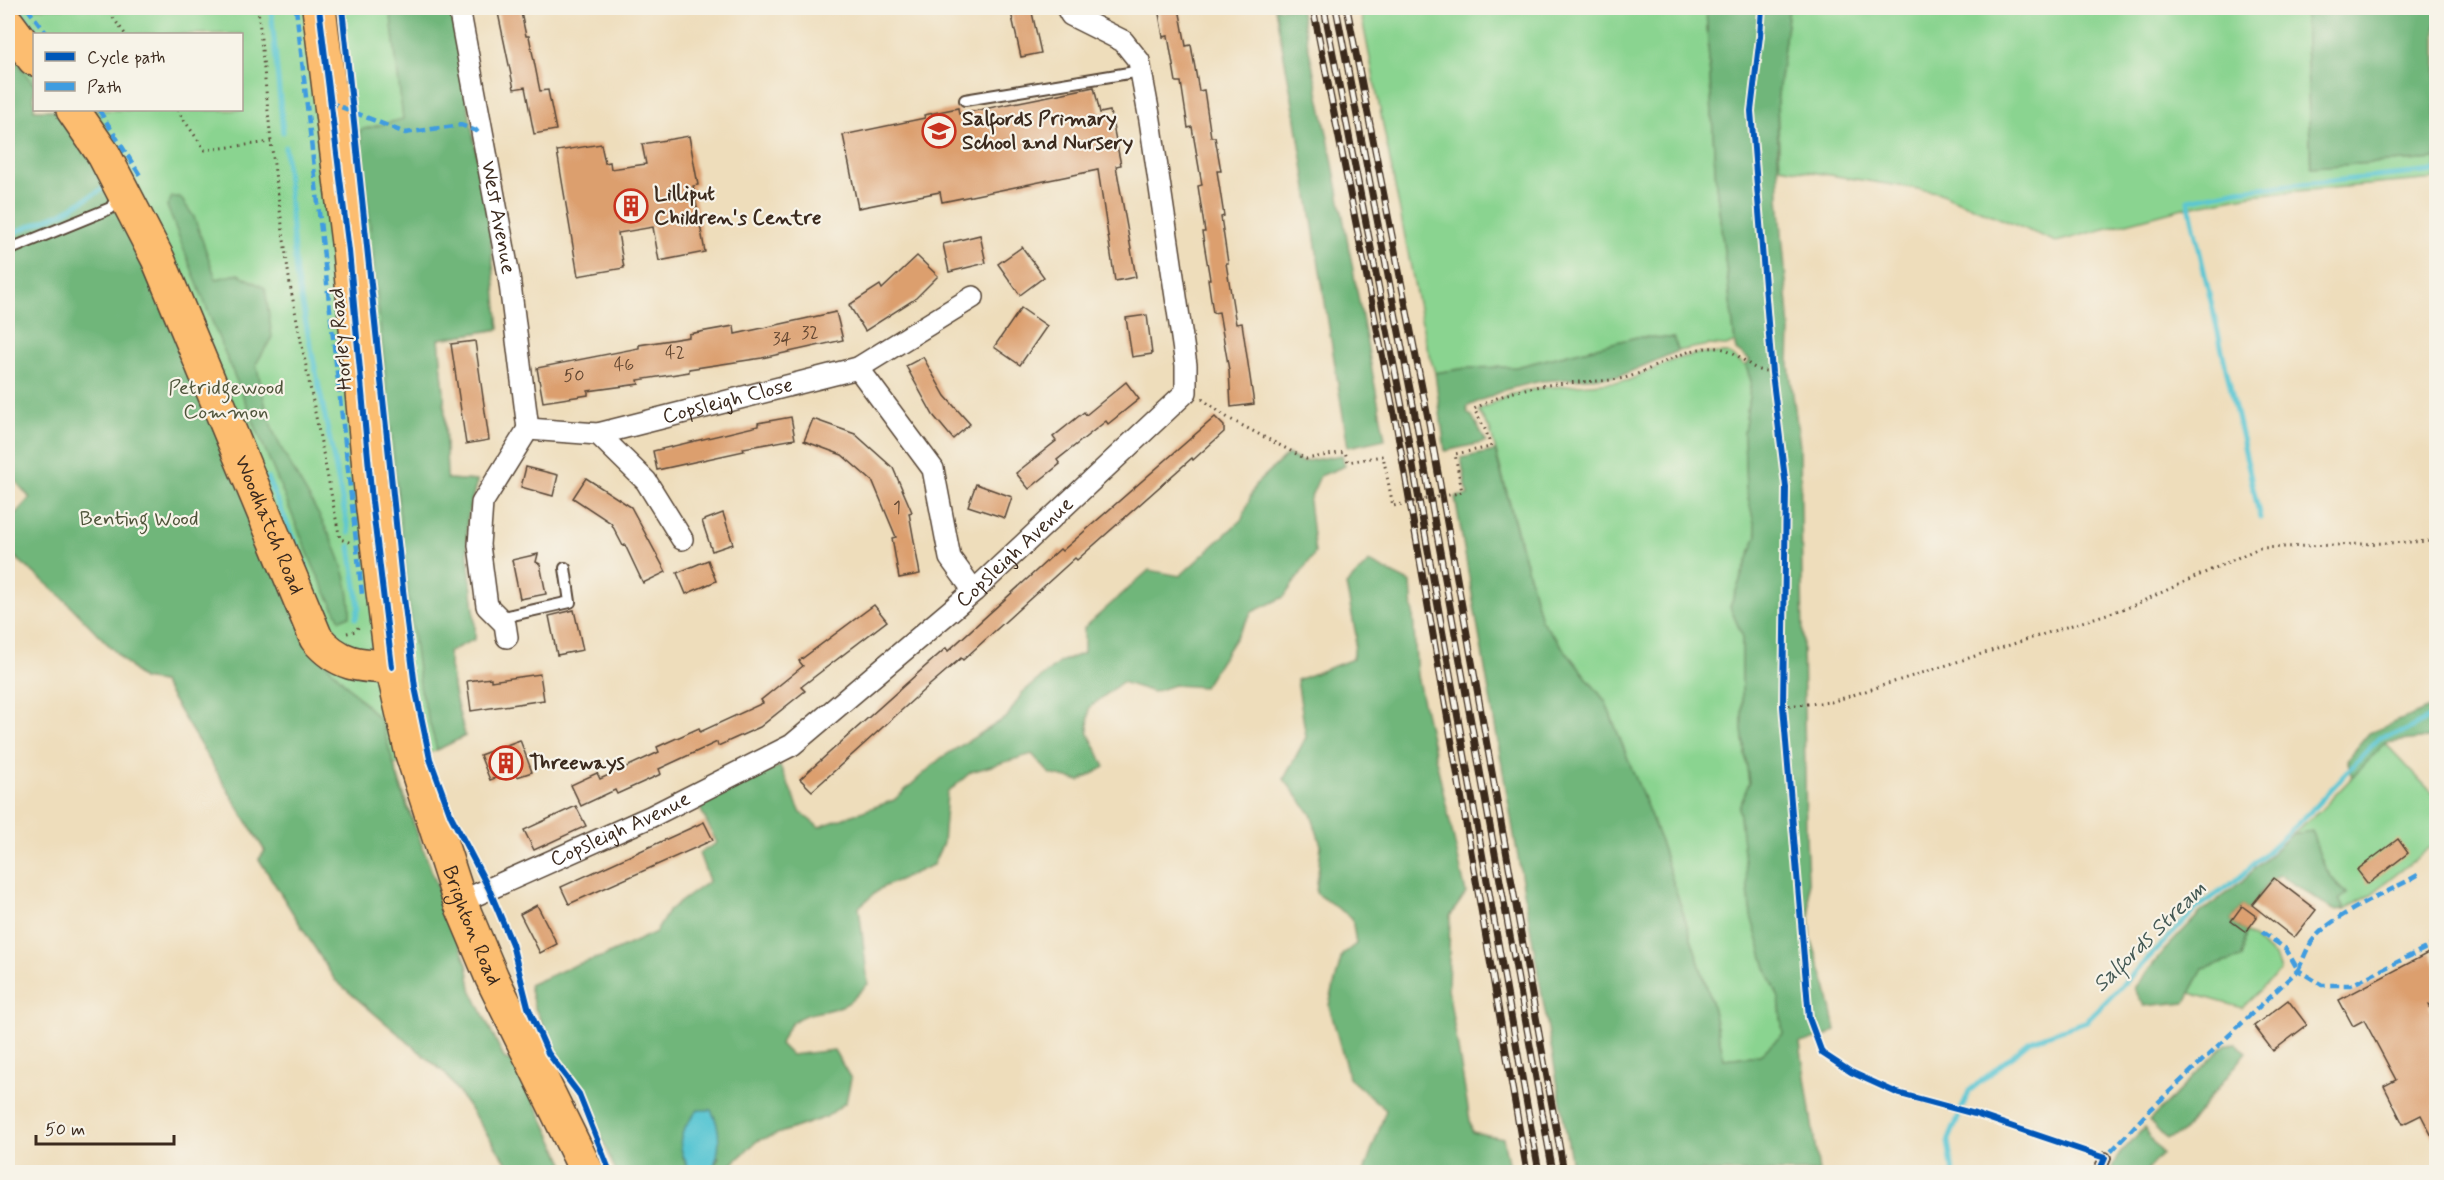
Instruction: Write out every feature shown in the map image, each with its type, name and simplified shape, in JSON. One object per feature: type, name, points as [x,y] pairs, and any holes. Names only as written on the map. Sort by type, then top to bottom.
[{"type":"main road","name":"Horley Road","points":[[319,8],[349,251],[392,667]]},
{"type":"main road","points":[[8,24],[33,58]]},
{"type":"main road","name":"Woodhatch Road","points":[[74,111],[104,154],[122,187],[181,309],[316,638],[327,651],[341,660],[363,666],[392,667]]},
{"type":"main road","name":"Brighton Road","points":[[392,667],[421,789],[460,902],[492,978],[588,1173]]},
{"type":"street","name":"West Avenue","points":[[459,8],[509,276],[528,429]]},
{"type":"street","points":[[1067,8],[1071,15],[1123,40],[1139,61],[1186,365],[1186,392]]},
{"type":"street","name":"Copsleigh Close","points":[[528,429],[598,434],[858,368],[973,297]]},
{"type":"street","points":[[858,368],[933,469],[950,558],[974,591]]},
{"type":"street","name":"Copsleigh Avenue","points":[[460,902],[650,817],[792,745],[974,591],[1186,392]]},
{"type":"street","points":[[503,627],[486,606],[478,545],[482,503],[528,429]]},
{"type":"street","points":[[598,434],[646,481],[682,539]]},
{"type":"lane","points":[[965,100],[1141,71]]},
{"type":"lane","points":[[8,250],[111,208],[122,187]]},
{"type":"lane","points":[[503,627],[570,602],[566,568]]},
{"type":"lane","points":[[2099,1173],[2105,1158]]},
{"type":"path","points":[[106,8],[124,33]]},
{"type":"path","points":[[258,8],[271,142],[290,285],[340,539],[378,548]]},
{"type":"path","points":[[178,111],[205,150],[271,142]]},
{"type":"path","points":[[1186,392],[1205,401],[1228,418],[1305,459],[1345,452],[1347,462],[1383,456],[1393,506],[1462,492],[1455,454],[1491,447],[1486,431],[1474,409],[1520,389],[1623,378],[1642,372],[1674,356],[1701,350],[1723,349],[1759,370],[1772,373]]},
{"type":"path","points":[[1783,706],[1831,702],[2132,606],[2259,548],[2436,540]]},
{"type":"green space","name":"Petridgewood Common","points":[[8,8],[451,8],[499,329],[439,339],[444,394],[447,479],[477,481],[468,517],[467,537],[475,639],[448,652],[454,693],[465,736],[437,750],[394,765],[433,880],[467,964],[471,990],[504,1058],[517,1065],[568,1172],[513,1172],[446,1074],[335,980],[259,859],[265,851],[162,682],[142,679],[59,594],[8,551],[8,522],[30,498],[8,472]]},
{"type":"green space","points":[[390,8],[451,8],[490,232],[499,329],[439,339],[444,394],[447,479],[477,481],[468,517],[467,537],[475,639],[448,652],[454,693],[465,736],[437,750],[421,692],[409,605],[360,130],[403,119]]},
{"type":"green space","points":[[1275,8],[1300,8],[1329,143],[1385,439],[1348,447],[1296,120]]},
{"type":"green space","points":[[1360,8],[1706,8],[1716,185],[1735,342],[1726,346],[1708,345],[1678,351],[1674,338],[1637,337],[1516,367],[1467,368],[1435,373],[1426,344]]},
{"type":"green space","points":[[1706,8],[1789,8],[1777,102],[1779,197],[1790,330],[1789,365],[1800,446],[1806,838],[1811,938],[1827,989],[1836,1030],[1826,1036],[1800,1043],[1819,1172],[1573,1172],[1455,497],[1468,495],[1461,458],[1495,451],[1541,620],[1605,701],[1657,832],[1710,997],[1724,1059],[1760,1055],[1783,1034],[1779,998],[1766,968],[1751,916],[1739,808],[1749,783],[1742,730],[1742,635],[1730,607],[1757,535],[1746,489],[1744,434],[1751,381],[1746,366],[1750,360],[1736,350],[1716,185]]},
{"type":"green space","points":[[1789,8],[2307,8],[2305,11],[2311,167],[2436,159],[2436,179],[2251,195],[2183,208],[2056,242],[1937,192],[1780,167],[1777,102]]},
{"type":"green space","points":[[2307,8],[2436,8],[2436,159],[2311,167],[2305,11]]},
{"type":"green space","name":"Benting Wood","points":[[8,51],[33,84],[33,111],[55,111],[107,175],[316,653],[381,721],[403,796],[467,964],[471,989],[504,1058],[517,1065],[568,1172],[513,1172],[446,1074],[335,980],[259,859],[265,851],[162,682],[142,679],[59,594],[8,551],[8,522],[30,498],[8,472]]},
{"type":"green space","points":[[172,197],[180,197],[194,217],[216,279],[238,274],[265,288],[272,337],[256,364],[266,409],[286,457],[334,545],[343,568],[350,616],[340,620],[315,570],[215,329],[167,206]]},
{"type":"green space","points":[[1637,337],[1674,338],[1678,351],[1620,376],[1541,381],[1504,390],[1466,407],[1486,442],[1445,451],[1435,373],[1467,368],[1516,367]]},
{"type":"green space","points":[[1727,353],[1746,366],[1751,381],[1744,434],[1746,489],[1757,535],[1730,607],[1742,635],[1742,730],[1749,783],[1739,808],[1766,968],[1779,998],[1783,1034],[1760,1055],[1724,1059],[1710,997],[1657,832],[1605,701],[1541,620],[1490,429],[1478,411],[1509,395],[1540,388],[1627,381],[1676,359],[1696,354]]},
{"type":"green space","points":[[1288,454],[1301,462],[1342,455],[1345,466],[1320,476],[1309,501],[1315,553],[1284,597],[1252,612],[1204,687],[1174,685],[1153,692],[1122,682],[1089,708],[1088,732],[1105,767],[1080,781],[1050,774],[1032,754],[971,772],[947,793],[943,843],[933,865],[881,888],[859,907],[868,984],[846,1004],[799,1018],[785,1032],[780,1044],[791,1055],[834,1050],[851,1079],[846,1102],[826,1117],[757,1141],[729,1167],[728,1172],[711,1172],[719,1157],[683,1158],[691,1172],[616,1172],[582,1090],[561,1063],[534,1006],[529,985],[575,965],[604,956],[656,932],[669,910],[709,881],[699,853],[717,843],[699,806],[780,766],[801,813],[819,827],[894,800],[941,758],[1007,717],[1022,693],[1060,662],[1084,653],[1084,628],[1149,570],[1180,576],[1242,519],[1255,485]]},
{"type":"green space","points":[[1369,562],[1411,583],[1417,676],[1466,893],[1450,916],[1448,989],[1472,1132],[1503,1138],[1510,1172],[1364,1172],[1386,1110],[1349,1078],[1329,1005],[1342,955],[1356,944],[1352,918],[1316,893],[1321,845],[1311,814],[1284,779],[1306,737],[1297,680],[1353,659],[1356,635],[1346,585]]},
{"type":"green space","points":[[2436,703],[2436,737],[2385,743],[2353,777],[2347,760],[2369,733],[2432,707]]},
{"type":"green space","points":[[2385,743],[2436,797],[2436,843],[2370,895],[2345,909],[2338,899],[2347,893],[2333,880],[2324,866],[2312,832],[2292,834],[2320,811]]},
{"type":"green space","points":[[2312,831],[2324,866],[2333,880],[2347,894],[2339,900],[2345,909],[2334,910],[2281,876],[2276,878],[2267,885],[2248,910],[2242,906],[2231,921],[2246,932],[2241,958],[2203,969],[2185,1002],[2144,1006],[2134,988],[2163,952],[2200,913],[2241,882],[2292,834]]},
{"type":"green space","points":[[2246,932],[2275,956],[2280,971],[2242,1008],[2190,993],[2203,969],[2241,958]]},
{"type":"green space","points":[[2226,1044],[2236,1044],[2247,1052],[2181,1134],[2166,1139],[2149,1121]]},
{"type":"green space","points":[[2144,1128],[2162,1154],[2145,1172],[2110,1172],[2117,1157]]},
{"type":"water","points":[[698,1110],[711,1110],[717,1125],[719,1141],[717,1157],[711,1172],[691,1172],[682,1154],[682,1133]]},
{"type":"building","points":[[497,8],[520,8],[526,36],[529,36],[540,91],[548,90],[556,130],[534,134],[525,87],[514,89]]},
{"type":"building","points":[[1010,8],[1031,8],[1041,53],[1021,57]]},
{"type":"building","points":[[1158,8],[1179,8],[1186,46],[1191,45],[1199,91],[1204,90],[1211,137],[1215,137],[1221,171],[1217,171],[1224,216],[1221,217],[1228,263],[1226,263],[1236,324],[1242,323],[1254,404],[1231,407],[1229,370],[1219,312],[1213,313],[1208,279],[1210,279],[1202,232],[1205,232],[1198,186],[1202,185],[1192,127],[1188,128],[1181,82],[1176,82],[1168,36],[1163,37]]},
{"type":"building","points":[[1094,87],[1100,113],[1110,111],[1121,165],[1116,166],[1136,277],[1115,281],[1098,170],[942,202],[940,192],[858,208],[843,135],[925,118],[924,115],[958,108],[959,114]]},
{"type":"building","name":"Lilliput Children's Centre","points":[[689,136],[698,185],[693,186],[705,252],[659,261],[653,227],[618,233],[624,268],[578,276],[557,151],[601,144],[605,163],[610,162],[611,169],[646,164],[642,144]]},
{"type":"building","points":[[980,235],[986,263],[949,272],[943,244]]},
{"type":"building","points":[[1022,247],[1044,277],[1020,295],[998,264]]},
{"type":"building","points":[[917,256],[938,276],[915,299],[865,331],[849,305],[880,285],[882,289]]},
{"type":"building","points":[[1021,308],[1047,326],[1020,365],[994,347]]},
{"type":"building","points":[[836,312],[843,340],[762,358],[689,369],[689,372],[638,380],[639,384],[588,391],[588,395],[543,402],[537,368],[639,348],[639,345],[689,337],[689,334],[734,326],[735,334]]},
{"type":"building","points":[[1147,315],[1152,354],[1132,357],[1126,318]]},
{"type":"building","points":[[475,341],[489,440],[466,444],[451,344]]},
{"type":"building","points":[[923,357],[945,396],[970,424],[953,439],[933,415],[906,366]]},
{"type":"building","points":[[1126,382],[1139,399],[1108,424],[1106,421],[1057,460],[1060,464],[1029,489],[1016,473],[1056,441],[1053,437],[1084,412],[1086,415]]},
{"type":"building","points":[[791,417],[795,439],[743,448],[744,451],[657,470],[653,451],[758,426],[758,423]]},
{"type":"building","points":[[1215,417],[1224,426],[1224,432],[1193,460],[1192,458],[1077,560],[1075,558],[963,660],[961,658],[924,690],[812,791],[800,779],[946,648],[948,651],[1060,549],[1062,551]]},
{"type":"building","points":[[813,419],[855,434],[893,468],[912,512],[909,513],[920,574],[899,578],[892,538],[896,537],[873,482],[842,455],[804,441]]},
{"type":"building","points":[[526,467],[558,475],[553,496],[521,487]]},
{"type":"building","points":[[586,478],[631,507],[666,572],[643,583],[625,545],[623,546],[611,523],[573,498]]},
{"type":"building","points":[[976,484],[1012,497],[1005,518],[968,506]]},
{"type":"building","points":[[723,513],[733,544],[712,551],[702,521]]},
{"type":"building","points":[[538,554],[536,562],[540,564],[546,594],[520,599],[512,560]]},
{"type":"building","points":[[708,560],[716,581],[686,594],[677,573]]},
{"type":"building","points":[[874,605],[887,621],[801,687],[805,691],[760,727],[718,746],[717,742],[659,769],[661,774],[617,794],[615,790],[581,806],[571,785],[597,773],[600,779],[659,752],[657,747],[699,728],[700,732],[763,703],[761,700],[803,666],[799,661]]},
{"type":"building","points":[[574,610],[583,650],[557,655],[549,616]]},
{"type":"building","points":[[540,674],[544,700],[471,711],[467,681],[491,678],[491,681]]},
{"type":"building","name":"Threeways","points":[[520,740],[532,772],[517,777],[515,770],[490,780],[480,755]]},
{"type":"building","points":[[576,806],[586,826],[534,850],[524,830]]},
{"type":"building","points":[[704,822],[713,840],[569,904],[561,887]]},
{"type":"building","points":[[2398,839],[2408,853],[2368,884],[2357,870]]},
{"type":"building","points":[[2274,878],[2316,910],[2294,938],[2252,905]]},
{"type":"building","points":[[537,905],[557,944],[540,953],[520,914]]},
{"type":"building","points":[[2242,906],[2257,917],[2246,932],[2231,921]]},
{"type":"building","points":[[2430,952],[2436,965],[2436,1002],[2429,1005],[2436,1020],[2436,1144],[2421,1115],[2403,1124],[2384,1086],[2396,1080],[2364,1020],[2353,1026],[2339,1000]]},
{"type":"building","points":[[2288,1000],[2307,1025],[2273,1051],[2254,1026]]},
{"type":"waterway","points":[[18,8],[37,33]]},
{"type":"waterway","points":[[271,8],[283,132]]},
{"type":"waterway","points":[[285,147],[296,275],[349,533]]},
{"type":"waterway","points":[[2260,518],[2188,200],[2238,190],[2436,171]]},
{"type":"waterway","points":[[8,235],[62,213],[106,187]]},
{"type":"waterway","points":[[267,478],[306,567]]},
{"type":"waterway","points":[[350,546],[359,606],[356,618]]},
{"type":"waterway","name":"Salfords Stream","points":[[1953,1172],[1948,1142],[1969,1091],[2030,1041],[2087,1021],[2196,909],[2239,878],[2309,813],[2379,738],[2403,732],[2436,714]]},
{"type":"railway","points":[[1313,8],[1397,429],[1527,1172]]},
{"type":"railway","points":[[1324,8],[1406,427],[1539,1172]]},
{"type":"railway","points":[[1336,8],[1417,425],[1553,1172]]},
{"type":"railway","points":[[1347,8],[1429,423],[1564,1172]]},
{"type":"marked path","points":[[27,8],[46,33]]},
{"type":"marked path","points":[[296,8],[362,594]]},
{"type":"marked path","points":[[329,102],[405,133],[461,125],[476,131],[481,127]]},
{"type":"marked path","points":[[100,111],[141,177]]},
{"type":"marked path","points":[[2298,970],[2313,940],[2322,930],[2348,912],[2421,873]]},
{"type":"marked path","points":[[2262,932],[2286,949],[2298,970]]},
{"type":"marked path","points":[[2101,1156],[2105,1158],[2147,1113],[2298,970],[2322,985],[2351,985],[2430,946],[2436,947]]},
{"type":"cycle path","points":[[319,8],[349,251],[372,501],[392,667]]},
{"type":"cycle path","points":[[342,8],[403,590],[415,687],[430,759],[451,816],[489,889],[512,944],[528,1007],[548,1053],[579,1094],[610,1172]]},
{"type":"cycle path","points":[[1762,8],[1751,111],[1772,373],[1786,487],[1783,706],[1809,1018],[1822,1053],[1851,1072],[1897,1093],[1975,1114],[2105,1158],[2099,1172]]},
{"type":"place","name":"Salfords Primary School and Nursery","points":[[939,131]]},
{"type":"place","name":"Lilliput Children's Centre","points":[[631,206]]},
{"type":"place","name":"Threeways","points":[[506,763]]}]
